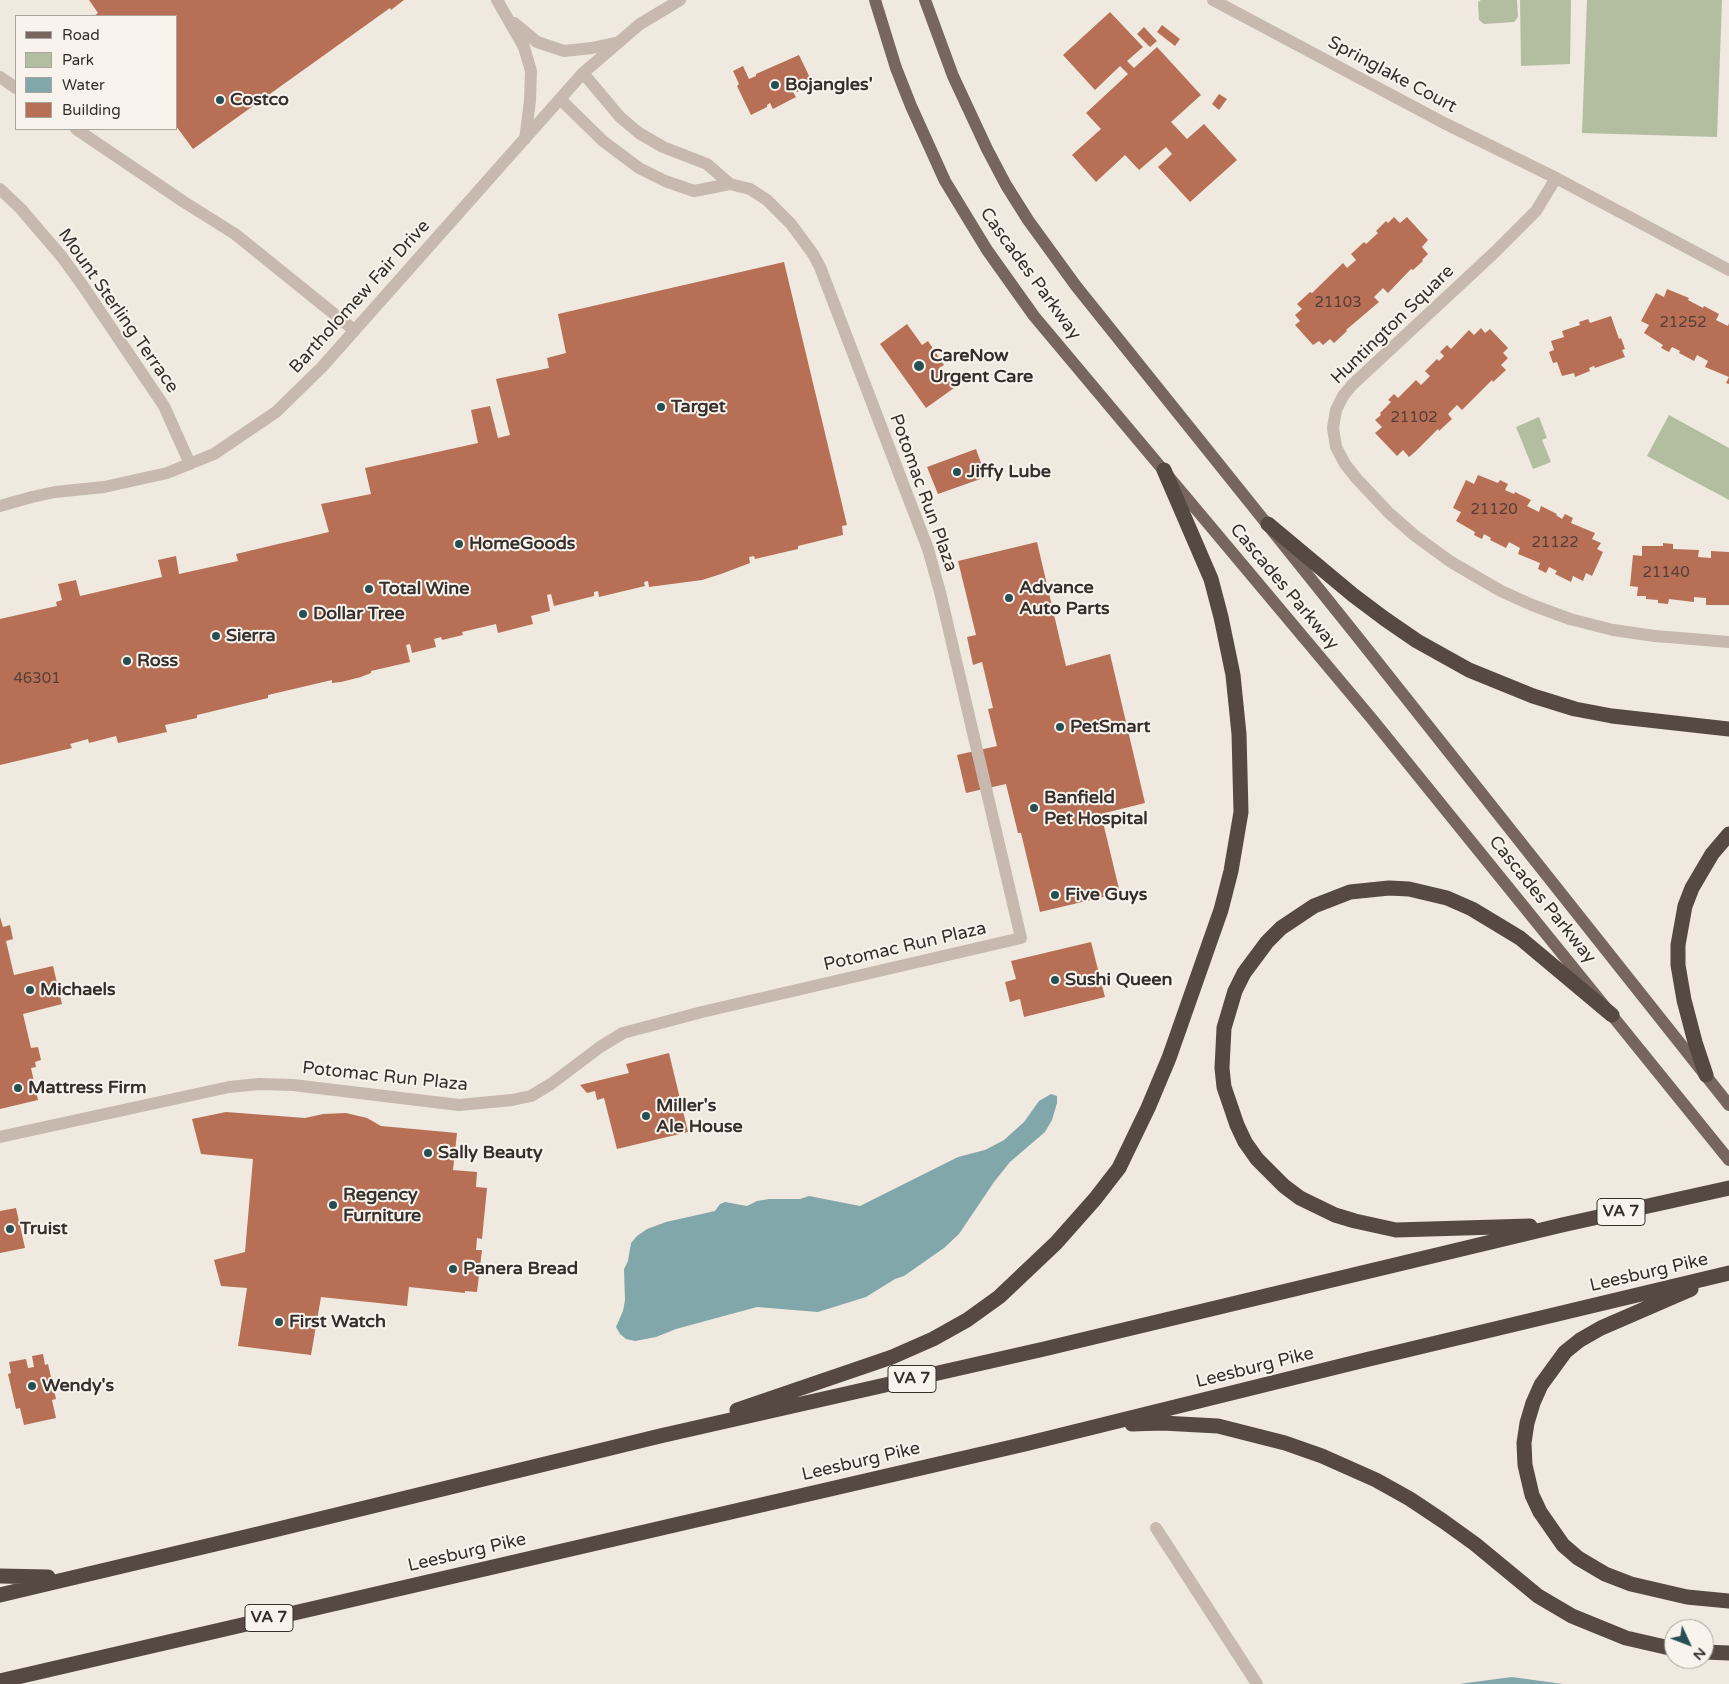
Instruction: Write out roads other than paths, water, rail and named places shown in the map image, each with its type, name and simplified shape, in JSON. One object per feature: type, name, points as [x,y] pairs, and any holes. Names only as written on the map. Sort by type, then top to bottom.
[{"type":"highway","points":[[660,1436],[892,1357],[933,1339],[967,1320],[999,1297],[1056,1244],[1119,1168],[1148,1108],[1169,1058],[1222,910],[1233,864],[1240,812],[1239,734],[1233,675],[1221,617],[1211,579],[1164,470]]},
{"type":"highway","points":[[1268,524],[1353,595],[1385,619],[1417,641],[1469,670],[1533,696],[1575,709],[1612,716],[1729,729]]},
{"type":"highway","points":[[1706,1075],[1684,1000],[1678,965],[1678,945],[1685,906],[1692,888],[1712,854],[1729,834]]},
{"type":"highway","points":[[1562,1225],[1396,1230],[1335,1215],[1300,1198],[1270,1173],[1257,1158],[1236,1125],[1224,1087],[1222,1068],[1224,1028],[1228,1010],[1244,973],[1254,957],[1281,928],[1314,906],[1332,898],[1350,892],[1389,888],[1428,892],[1472,909],[1520,938],[1612,1015]]},
{"type":"highway","name":"VA 7","points":[[0,1595],[660,1436],[1044,1349],[1562,1225],[1729,1188]]},
{"type":"highway","points":[[1729,1273],[1600,1328],[1565,1352],[1552,1368],[1538,1391],[1527,1424],[1524,1444],[1525,1464],[1532,1495],[1550,1528],[1563,1545],[1578,1558],[1605,1574],[1631,1584],[1687,1597],[1729,1601]]},
{"type":"highway","name":"Leesburg Pike","points":[[0,1681],[1025,1444],[1374,1357],[1729,1273]]},
{"type":"highway","points":[[1025,1444],[1103,1425],[1162,1423],[1218,1426],[1285,1443],[1322,1456],[1376,1480],[1410,1499],[1475,1544],[1538,1596],[1572,1616],[1626,1638],[1664,1647]]},
{"type":"highway","points":[[0,1576],[69,1578]]},
{"type":"highway","points":[[1714,1652],[1729,1653]]},
{"type":"main road","name":"Cascades Parkway","points":[[875,0],[896,68],[945,181],[986,250],[1034,316],[1372,719],[1726,1157]]},
{"type":"main road","name":"Cascades Parkway","points":[[925,0],[941,46],[969,113],[1006,185],[1028,220],[1076,286],[1268,524],[1729,1105]]},
{"type":"street","points":[[497,0],[524,47],[531,71],[530,101],[525,138]]},
{"type":"street","name":"Bartholomew Fair Drive","points":[[0,506],[55,492],[133,482],[167,473],[214,454],[276,412],[302,388],[583,73],[640,24],[680,0]]},
{"type":"street","name":"Springlake Court","points":[[1213,0],[1444,122],[1556,178]]},
{"type":"street","points":[[507,16],[536,42],[564,51],[592,48],[617,42]]},
{"type":"street","name":"Potomac Run Plaza","points":[[0,1137],[229,1086],[259,1084],[293,1085],[459,1104],[512,1100],[531,1096],[551,1084],[600,1047],[623,1033],[694,1014],[1022,938],[928,549],[820,267],[791,224],[767,200],[750,190],[730,184],[707,164],[663,147],[639,133],[620,116],[583,73]]},
{"type":"street","points":[[0,76],[15,87]]},
{"type":"street","name":"Potomac Run Plaza","points":[[560,99],[604,141],[639,168],[665,181],[694,191],[730,184]]},
{"type":"street","points":[[77,130],[235,234],[354,330]]},
{"type":"street","points":[[1556,178],[1729,270]]},
{"type":"street","name":"Huntington Square","points":[[1556,178],[1536,210],[1495,252],[1352,385],[1343,396],[1336,410],[1333,428],[1336,447],[1345,464],[1357,479],[1408,530],[1451,562],[1501,591],[1570,619],[1614,630],[1655,636],[1729,642]]},
{"type":"street","name":"Mount Sterling Terrace","points":[[0,189],[21,209],[62,257],[83,286],[164,406],[190,464]]},
{"type":"street","points":[[1156,1528],[1257,1684]]},
{"type":"water","points":[[1051,1094],[1057,1096],[1057,1103],[1052,1120],[1045,1132],[1010,1162],[959,1234],[944,1248],[904,1276],[895,1279],[866,1297],[818,1312],[757,1307],[676,1329],[656,1337],[635,1341],[626,1339],[616,1327],[623,1311],[625,1300],[624,1269],[628,1261],[631,1243],[647,1229],[666,1222],[715,1211],[720,1204],[725,1202],[747,1206],[757,1201],[769,1199],[800,1199],[809,1196],[860,1206],[958,1157],[985,1150],[1004,1140],[1024,1122],[1039,1101]]},
{"type":"water","points":[[1512,1677],[1563,1684],[1460,1684],[1466,1683]]},
{"type":"place","name":"Bojangles'","points":[[775,85]]},
{"type":"place","name":"Costco","points":[[220,100]]},
{"type":"place","name":"CareNow Urgent Care","points":[[919,366]]},
{"type":"place","name":"Target","points":[[661,407]]},
{"type":"place","name":"Jiffy Lube","points":[[957,472]]},
{"type":"place","name":"HomeGoods","points":[[459,544]]},
{"type":"place","name":"Total Wine","points":[[369,589]]},
{"type":"place","name":"Advance Auto Parts","points":[[1009,598]]},
{"type":"place","name":"Dollar Tree","points":[[303,614]]},
{"type":"place","name":"Sierra","points":[[216,636]]},
{"type":"place","name":"Ross","points":[[127,661]]},
{"type":"place","name":"PetSmart","points":[[1060,727]]},
{"type":"place","name":"Banfield Pet Hospital","points":[[1034,808]]},
{"type":"place","name":"Five Guys","points":[[1055,895]]},
{"type":"place","name":"Sushi Queen","points":[[1055,980]]},
{"type":"place","name":"Michaels","points":[[30,990]]},
{"type":"place","name":"Mattress Firm","points":[[18,1088]]},
{"type":"place","name":"Miller's Ale House","points":[[646,1116]]},
{"type":"place","name":"Sally Beauty","points":[[428,1153]]},
{"type":"place","name":"Regency Furniture","points":[[333,1205]]},
{"type":"place","name":"Truist","points":[[10,1229]]},
{"type":"place","name":"Panera Bread","points":[[453,1269]]},
{"type":"place","name":"First Watch","points":[[279,1322]]},
{"type":"place","name":"Wendy's","points":[[32,1386]]}]
